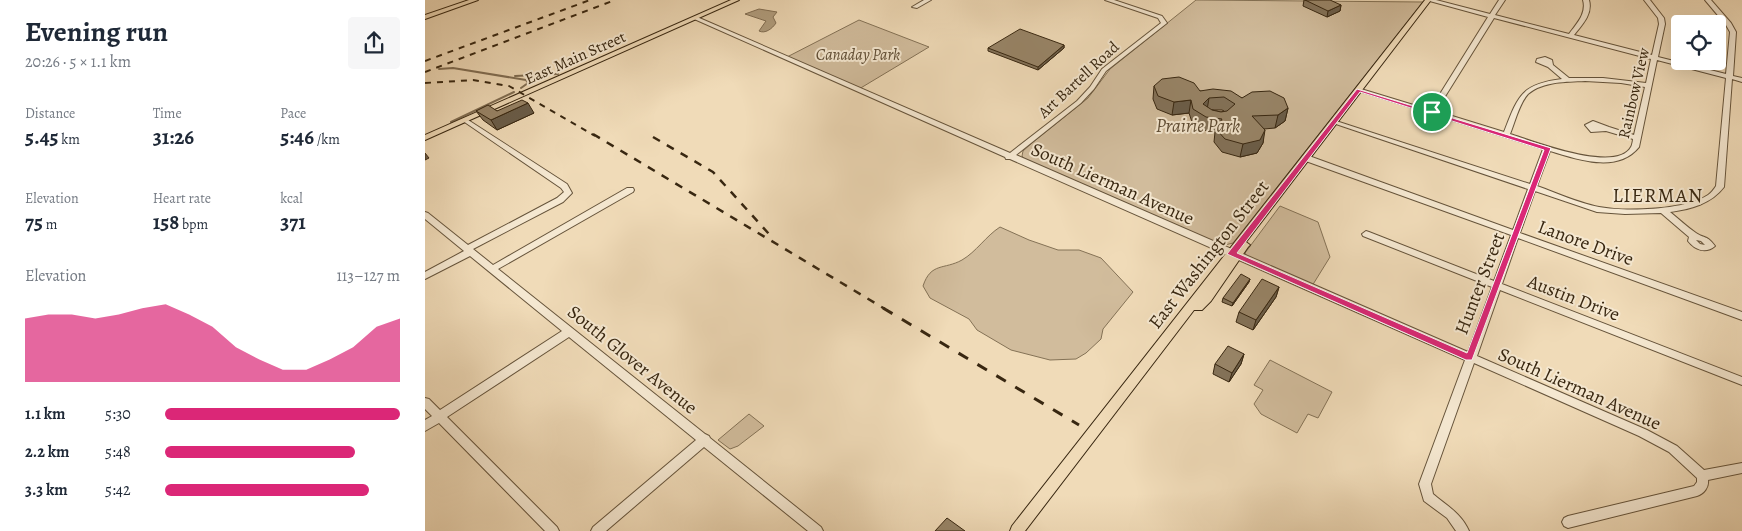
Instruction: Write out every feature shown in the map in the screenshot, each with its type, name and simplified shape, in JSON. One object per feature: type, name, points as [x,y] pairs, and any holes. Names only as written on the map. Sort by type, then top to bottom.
[{"type":"main road","points":[[425,15],[463,0]]},
{"type":"main road","points":[[425,15],[475,0]]},
{"type":"main road","name":"East Main Street","points":[[425,138],[736,0]]},
{"type":"main road","name":"East Washington Street","points":[[1025,531],[1431,0]]},
{"type":"main road","name":"East Washington Street","points":[[1017,531],[1235,256]]},
{"type":"street","points":[[915,7],[927,0]]},
{"type":"street","name":"Art Bartell Road","points":[[1009,157],[1079,102],[1092,88],[1104,70],[1164,22],[1160,17],[1109,0]]},
{"type":"street","points":[[1431,0],[1742,80]]},
{"type":"street","points":[[1432,112],[1502,0]]},
{"type":"street","points":[[1571,36],[1587,12],[1588,5],[1586,0]]},
{"type":"street","name":"Rainbow View","points":[[1361,90],[1585,159],[1610,159],[1629,154],[1635,147],[1662,21],[1647,0]]},
{"type":"street","points":[[1336,122],[1533,188],[1610,211],[1629,212],[1662,209],[1706,200],[1719,190],[1733,32],[1729,24],[1708,0]]},
{"type":"street","name":"South Lierman Avenue","points":[[695,18],[1658,440],[1682,456],[1702,476]]},
{"type":"street","points":[[1550,66],[1569,81]]},
{"type":"street","points":[[1505,135],[1527,92],[1543,85],[1606,78],[1648,86]]},
{"type":"street","points":[[425,276],[565,197],[568,190],[465,120]]},
{"type":"street","points":[[1606,129],[1637,138]]},
{"type":"street","name":"Hunter Street","points":[[1463,531],[1447,508],[1428,497],[1425,484],[1469,358],[1547,148]]},
{"type":"street","name":"Lanore Drive","points":[[1308,159],[1742,316]]},
{"type":"street","points":[[491,269],[631,190]]},
{"type":"street","points":[[1662,209],[1694,236]]},
{"type":"street","name":"South Glover Avenue","points":[[425,215],[817,531]]},
{"type":"street","name":"Austin Drive","points":[[1366,234],[1742,381]]},
{"type":"street","points":[[425,426],[570,331]]},
{"type":"street","points":[[425,402],[553,531]]},
{"type":"street","points":[[597,531],[705,439]]},
{"type":"street","points":[[1568,522],[1697,491],[1703,484],[1702,476],[1742,468]]},
{"type":"green space","name":"Prairie Park","points":[[1196,0],[1423,2],[1233,243],[1221,246],[1025,160],[1022,156],[1023,151],[1032,143],[1088,98],[1110,69]]},
{"type":"green space","name":"Canaday Park","points":[[859,20],[929,47],[859,89],[787,57]]},
{"type":"green space","points":[[1280,206],[1318,222],[1330,257],[1312,286],[1248,258],[1245,253]]},
{"type":"green space","points":[[1000,227],[1058,250],[1079,250],[1101,258],[1133,292],[1103,329],[1101,339],[1086,353],[1076,359],[1050,360],[1011,350],[977,330],[969,319],[930,298],[923,286],[930,273],[967,257]]},
{"type":"green space","points":[[1270,360],[1332,392],[1318,418],[1308,414],[1297,433],[1261,414],[1254,404],[1263,390],[1254,385]]},
{"type":"green space","points":[[749,414],[764,426],[738,446],[730,449],[718,440]]},
{"type":"shaded area","points":[[759,9],[777,12],[773,17],[776,23],[770,29],[761,32],[759,31],[766,21],[745,14]]},
{"type":"building","points":[[1305,0],[1330,0],[1341,5],[1328,11]]},
{"type":"building","points":[[1020,29],[1064,45],[1038,67],[988,48]]},
{"type":"building","points":[[1179,77],[1194,83],[1200,91],[1213,89],[1231,91],[1242,98],[1252,92],[1270,91],[1284,98],[1288,108],[1278,115],[1252,116],[1265,130],[1260,140],[1243,144],[1225,139],[1216,129],[1222,119],[1206,117],[1193,109],[1191,100],[1174,102],[1158,96],[1154,86],[1162,79]],"holes":[[[1224,97],[1235,104],[1227,111],[1221,112],[1212,110],[1203,104],[1209,98]]]},
{"type":"building","points":[[522,100],[528,103],[491,120],[476,111],[488,105],[497,111]]},
{"type":"building","points":[[1241,274],[1250,279],[1233,303],[1223,298]]},
{"type":"building","points":[[1262,279],[1279,287],[1256,320],[1239,312]]},
{"type":"building","points":[[1228,346],[1244,354],[1232,373],[1215,364]]},
{"type":"building","points":[[947,518],[965,531],[935,531]]},
{"type":"waterway","points":[[439,69],[453,68],[526,80],[528,83],[521,88]]},
{"type":"waterway","points":[[515,76],[558,74]]},
{"type":"waterway","points":[[451,122],[514,92]]},
{"type":"railway","points":[[425,61],[590,0]]},
{"type":"railway","points":[[425,72],[615,0]]},
{"type":"railway","points":[[425,83],[473,80],[509,86],[595,136]]},
{"type":"railway","points":[[593,134],[885,309]]},
{"type":"railway","points":[[653,137],[713,172],[769,234]]},
{"type":"railway","points":[[883,308],[1079,425]]},
{"type":"district","name":"LIERMAN","points":[[1658,195]]},
{"type":"route","points":[[1359,90],[1432,112],[1547,148],[1469,358],[1231,254],[1359,90]]}]
